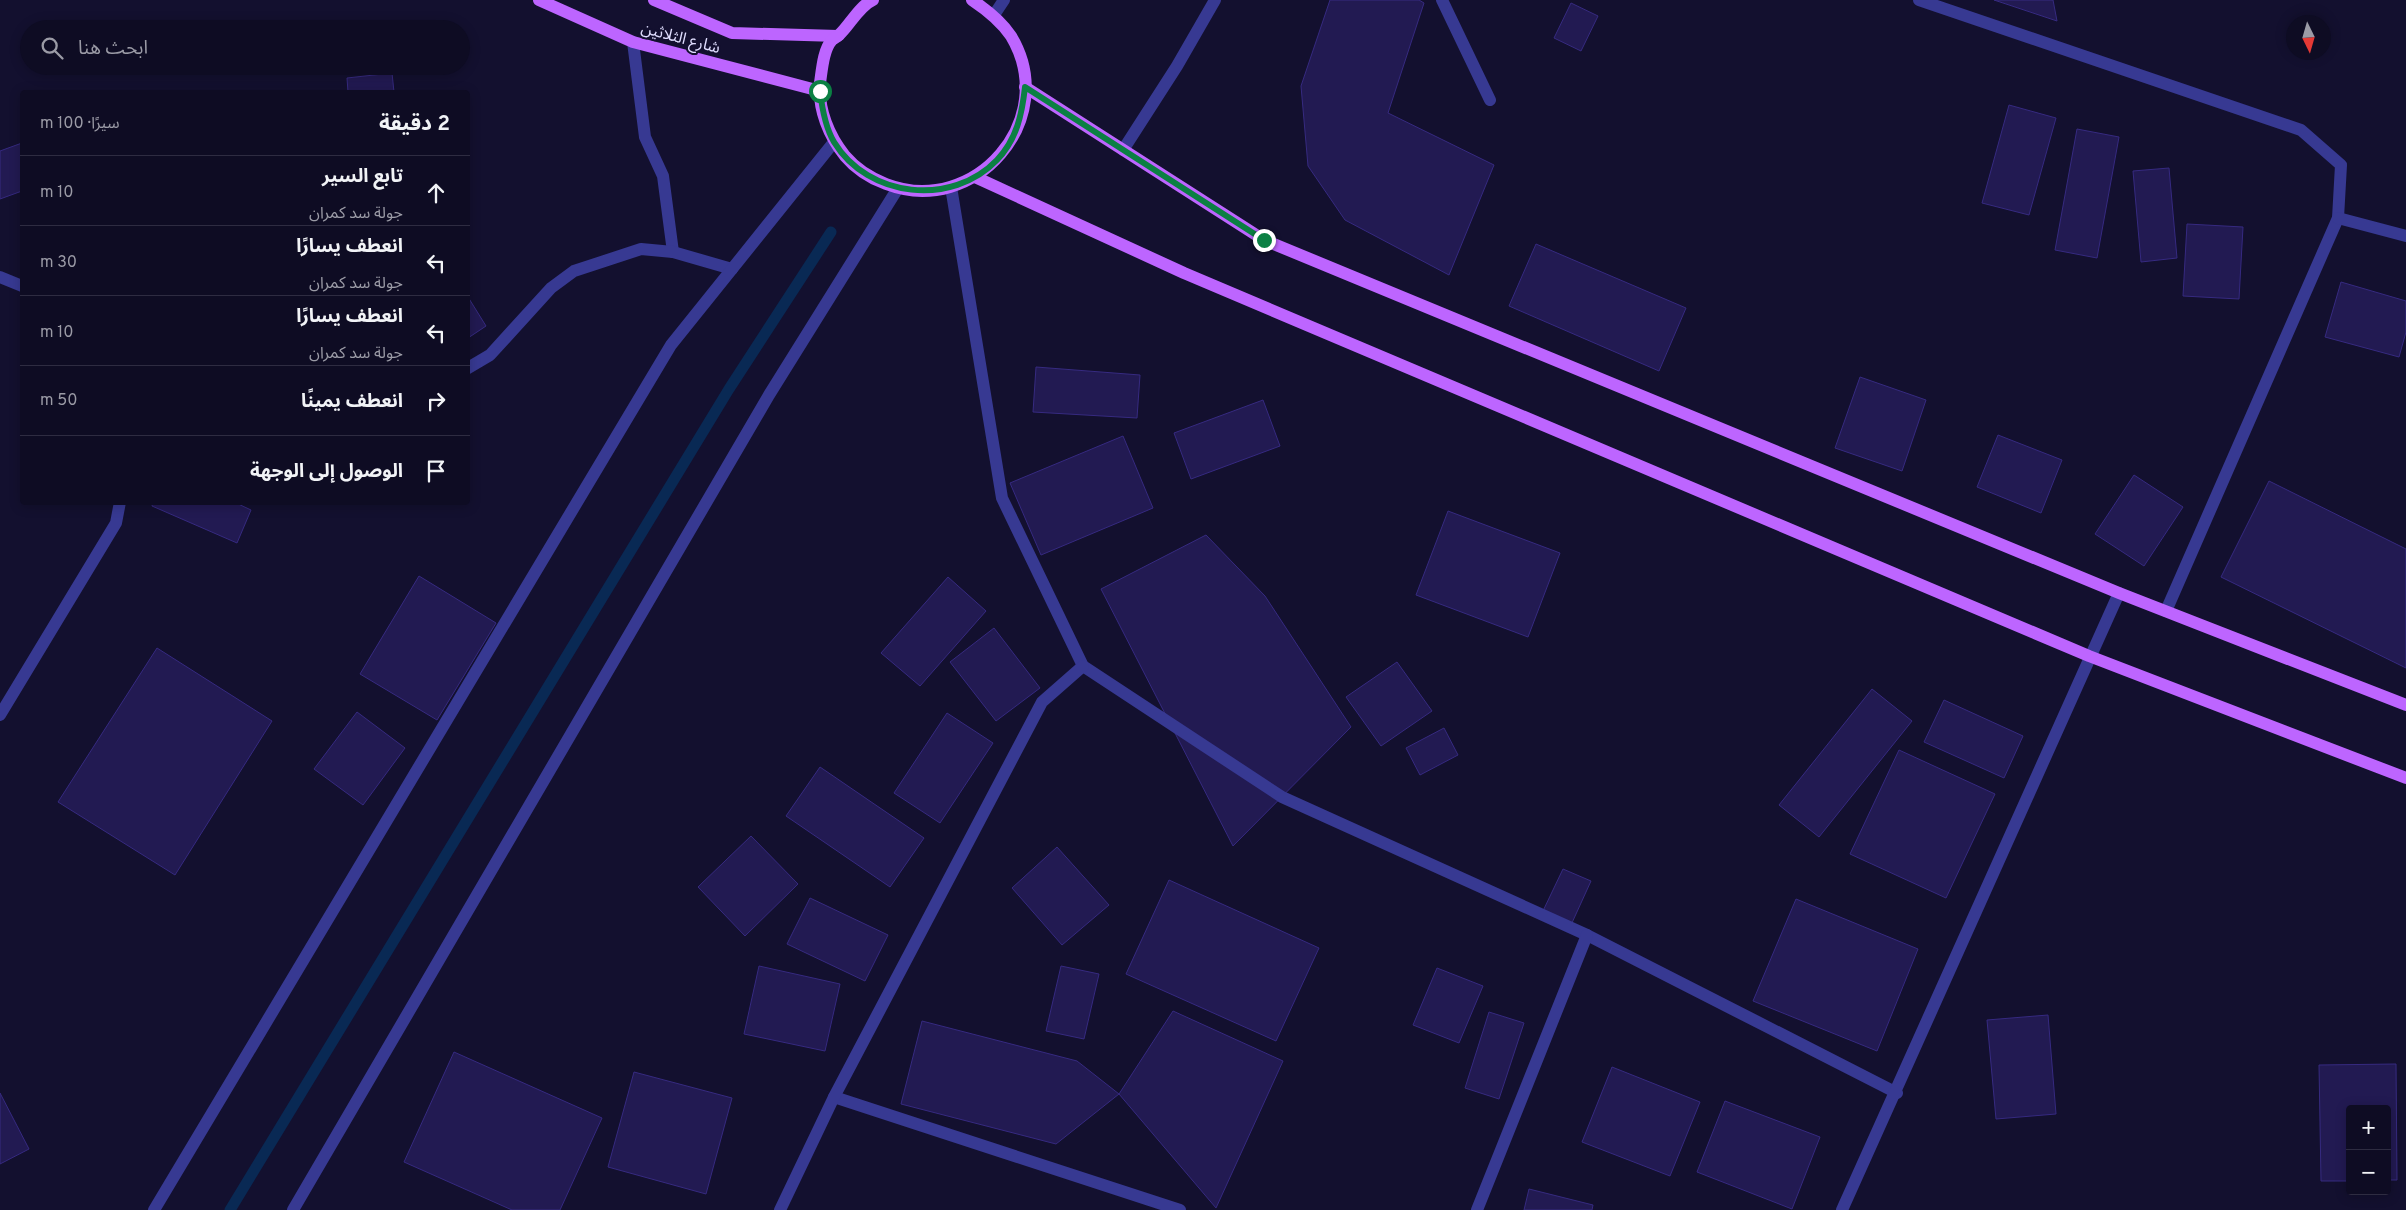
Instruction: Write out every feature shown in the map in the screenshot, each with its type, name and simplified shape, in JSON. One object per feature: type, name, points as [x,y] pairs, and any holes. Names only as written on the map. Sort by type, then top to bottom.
[{"type":"main road","name":"شارع الثلاثين","points":[[539,0],[633,42],[820,91]]},
{"type":"main road","name":"شارع الثلاثين","points":[[654,0],[732,33],[838,36]]},
{"type":"main road","points":[[872,0],[832,40],[822,65],[820,91],[824,117],[834,142],[851,163],[873,179],[898,188],[924,191],[951,188],[976,177],[997,160],[1012,138],[1022,114],[1025,87],[1022,60],[1010,36],[994,15],[972,0]]},
{"type":"main road","points":[[1025,87],[1264,240],[2119,593],[2406,705]]},
{"type":"main road","points":[[976,177],[1184,273],[2089,656],[2406,778]]},
{"type":"street","points":[[994,15],[1004,0]]},
{"type":"street","points":[[1123,150],[1177,66],[1215,0]]},
{"type":"street","points":[[1442,0],[1490,100]]},
{"type":"street","points":[[1919,0],[2301,130],[2341,165],[2338,218],[2166,611]]},
{"type":"street","points":[[633,42],[645,137],[663,176],[673,252]]},
{"type":"street","points":[[154,1210],[671,345],[834,142]]},
{"type":"street","points":[[294,1210],[769,395],[898,188]]},
{"type":"street","points":[[951,188],[1002,498],[1083,666],[1282,797],[1587,935],[1897,1093]]},
{"type":"street","points":[[2338,218],[2406,236]]},
{"type":"street","points":[[470,367],[490,355],[551,288],[574,270],[642,249],[673,252],[732,269]]},
{"type":"street","points":[[0,277],[20,285]]},
{"type":"street","points":[[0,715],[116,523],[119,505]]},
{"type":"street","points":[[1842,1210],[1897,1093],[2089,656],[2119,593]]},
{"type":"street","points":[[780,1210],[834,1097],[1042,702],[1083,666]]},
{"type":"street","points":[[1477,1210],[1587,935]]},
{"type":"street","points":[[834,1097],[1180,1210]]},
{"type":"building","points":[[1330,0],[1419,0],[1424,3],[1388,113],[1494,165],[1449,275],[1345,220],[1308,166],[1301,86]]},
{"type":"building","points":[[1994,0],[2053,0],[2057,21]]},
{"type":"building","points":[[1571,3],[1598,16],[1581,51],[1554,38]]},
{"type":"building","points":[[392,75],[394,90],[348,90],[347,78]]},
{"type":"building","points":[[2009,105],[2056,118],[2029,215],[1982,203]]},
{"type":"building","points":[[2077,129],[2119,137],[2097,258],[2055,250]]},
{"type":"building","points":[[20,144],[20,192],[0,199],[0,151]]},
{"type":"building","points":[[2169,168],[2177,258],[2141,262],[2133,171]]},
{"type":"building","points":[[2187,224],[2243,227],[2239,299],[2183,296]]},
{"type":"building","points":[[1536,244],[1686,308],[1659,371],[1509,306]]},
{"type":"building","points":[[2341,282],[2406,301],[2406,332],[2399,357],[2325,337]]},
{"type":"building","points":[[470,300],[486,326],[470,337]]},
{"type":"building","points":[[1036,367],[1140,375],[1137,418],[1033,412]]},
{"type":"building","points":[[1860,377],[1926,400],[1902,471],[1835,448]]},
{"type":"building","points":[[1263,400],[1280,446],[1191,479],[1174,433]]},
{"type":"building","points":[[1998,435],[2062,460],[2041,513],[1977,487]]},
{"type":"building","points":[[1123,436],[1153,508],[1041,555],[1010,483]]},
{"type":"building","points":[[2134,475],[2183,507],[2144,566],[2095,534]]},
{"type":"building","points":[[2269,481],[2406,549],[2406,668],[2221,577]]},
{"type":"building","points":[[240,505],[251,510],[237,543],[152,506]]},
{"type":"building","points":[[1448,511],[1560,553],[1528,637],[1416,595]]},
{"type":"building","points":[[1206,535],[1265,596],[1351,727],[1233,846],[1101,589]]},
{"type":"building","points":[[419,576],[496,623],[437,720],[360,674]]},
{"type":"building","points":[[948,577],[986,611],[920,686],[881,653]]},
{"type":"building","points":[[994,628],[1040,688],[996,721],[950,662]]},
{"type":"building","points":[[157,648],[272,721],[175,875],[58,802]]},
{"type":"building","points":[[1397,662],[1432,711],[1381,746],[1346,697]]},
{"type":"building","points":[[1872,689],[1912,721],[1819,837],[1779,805]]},
{"type":"building","points":[[1944,700],[2023,736],[2004,778],[1924,742]]},
{"type":"building","points":[[357,712],[405,748],[363,805],[314,769]]},
{"type":"building","points":[[947,713],[993,743],[940,823],[894,793]]},
{"type":"building","points":[[1444,728],[1458,755],[1420,775],[1406,748]]},
{"type":"building","points":[[1899,750],[1995,794],[1946,898],[1850,854]]},
{"type":"building","points":[[820,767],[924,838],[890,887],[786,816]]},
{"type":"building","points":[[751,836],[798,884],[745,936],[698,887]]},
{"type":"building","points":[[1057,847],[1109,905],[1062,945],[1012,888]]},
{"type":"building","points":[[1563,869],[1591,881],[1571,925],[1542,913]]},
{"type":"building","points":[[1169,880],[1319,948],[1276,1041],[1126,974]]},
{"type":"building","points":[[810,898],[888,935],[865,981],[787,944]]},
{"type":"building","points":[[1796,899],[1918,949],[1877,1051],[1753,1001]]},
{"type":"building","points":[[759,966],[840,984],[825,1051],[744,1034]]},
{"type":"building","points":[[1061,966],[1099,974],[1084,1039],[1046,1031]]},
{"type":"building","points":[[1437,968],[1483,986],[1459,1043],[1413,1025]]},
{"type":"building","points":[[1173,1011],[1283,1061],[1216,1208],[1119,1094]]},
{"type":"building","points":[[1489,1012],[1524,1023],[1499,1099],[1465,1088]]},
{"type":"building","points":[[2048,1015],[2056,1114],[1996,1119],[1987,1020]]},
{"type":"building","points":[[922,1021],[1077,1061],[1119,1094],[1056,1144],[901,1104]]},
{"type":"building","points":[[454,1052],[602,1118],[560,1210],[512,1210],[404,1162]]},
{"type":"building","points":[[2396,1064],[2397,1180],[2391,1180],[2391,1105],[2346,1105],[2346,1181],[2321,1181],[2319,1065]]},
{"type":"building","points":[[1612,1067],[1700,1102],[1670,1176],[1582,1142]]},
{"type":"building","points":[[634,1072],[732,1098],[706,1194],[608,1167]]},
{"type":"building","points":[[0,1093],[29,1149],[0,1164]]},
{"type":"building","points":[[1725,1101],[1820,1137],[1792,1209],[1697,1172]]},
{"type":"building","points":[[1529,1189],[1593,1205],[1592,1210],[1524,1210]]},
{"type":"waterway","points":[[230,1210],[729,389],[831,232]]},
{"type":"route","points":[[820,91],[824,117],[834,142],[851,163],[873,179],[898,188],[924,191],[951,188],[976,177],[997,160],[1012,138],[1022,114],[1025,87],[1264,240]]}]
